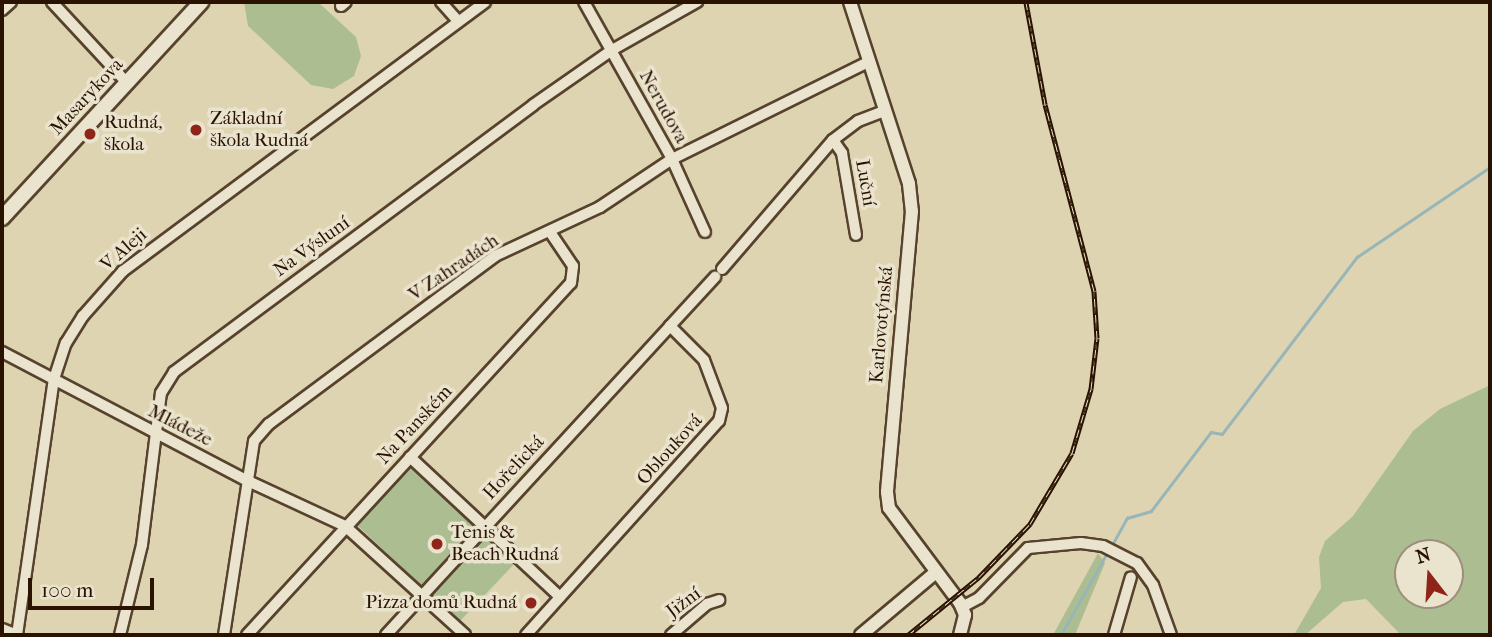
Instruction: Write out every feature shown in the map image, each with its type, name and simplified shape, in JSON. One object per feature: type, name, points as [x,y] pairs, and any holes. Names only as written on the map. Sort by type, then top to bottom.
[{"type":"main road","name":"Masarykova","points":[[2,218],[201,2]]},
{"type":"street","points":[[2,10],[11,2]]},
{"type":"street","points":[[52,2],[127,83]]},
{"type":"street","points":[[441,2],[458,21]]},
{"type":"street","name":"V Aleji","points":[[2,629],[17,635],[54,379],[66,343],[83,316],[123,271],[485,2]]},
{"type":"street","name":"Nerudova","points":[[584,2],[672,159],[705,232]]},
{"type":"street","name":"Na Výsluní","points":[[120,635],[142,545],[161,393],[174,372],[612,50],[696,2]]},
{"type":"street","name":"Karlovotýnská","points":[[850,2],[866,63],[909,184],[912,211],[887,492],[895,522],[962,607]]},
{"type":"street","name":"V Zahradách","points":[[225,635],[254,441],[269,424],[495,256],[600,207],[672,159],[866,63]]},
{"type":"street","points":[[670,327],[832,140],[858,121],[884,111]]},
{"type":"street","name":"Luční","points":[[832,140],[842,153],[856,235]]},
{"type":"street","name":"Na Panském","points":[[247,635],[571,283],[573,266],[550,232]]},
{"type":"street","name":"Hořelická","points":[[386,635],[670,327]]},
{"type":"street","name":"Oblouková","points":[[526,635],[719,421],[722,408],[704,360],[670,327]]},
{"type":"street","name":"Mládeže","points":[[2,352],[248,481],[345,526],[465,635]]},
{"type":"street","points":[[410,457],[486,524],[561,597]]},
{"type":"street","points":[[960,635],[964,624],[962,607],[979,598],[1028,548],[1081,543],[1103,546],[1137,563],[1153,585],[1171,635]]},
{"type":"street","points":[[861,635],[936,572]]},
{"type":"street","points":[[1114,635],[1131,577]]},
{"type":"street","name":"Jižní","points":[[671,635],[706,604],[719,600]]},
{"type":"green space","points":[[244,2],[318,2],[356,37],[361,56],[354,76],[333,89],[311,85],[248,26]]},
{"type":"green space","points":[[1490,385],[1490,635],[1401,635],[1366,599],[1343,602],[1305,635],[1294,635],[1321,588],[1319,557],[1325,541],[1353,516],[1413,431],[1440,409]]},
{"type":"green space","name":"Tenis & Beach Rudná","points":[[413,467],[518,560],[459,622],[356,524],[406,468]]},
{"type":"green space","points":[[1098,553],[1105,563],[1075,635],[1053,635]]},
{"type":"waterway","points":[[1112,545],[1127,518],[1151,511],[1211,432],[1222,434],[1357,257],[1490,167]]},
{"type":"waterway","points":[[1061,635],[1108,551]]},
{"type":"railway","points":[[908,635],[979,577],[1030,524],[1072,453],[1091,389],[1097,338],[1094,291],[1045,104],[1026,2]]},
{"type":"place","name":"Základní škola Rudná","points":[[196,130]]},
{"type":"place","name":"Rudná, škola","points":[[90,134]]},
{"type":"place","name":"Tenis & Beach Rudná","points":[[437,544]]},
{"type":"place","name":"Pizza domů Rudná","points":[[531,603]]}]
